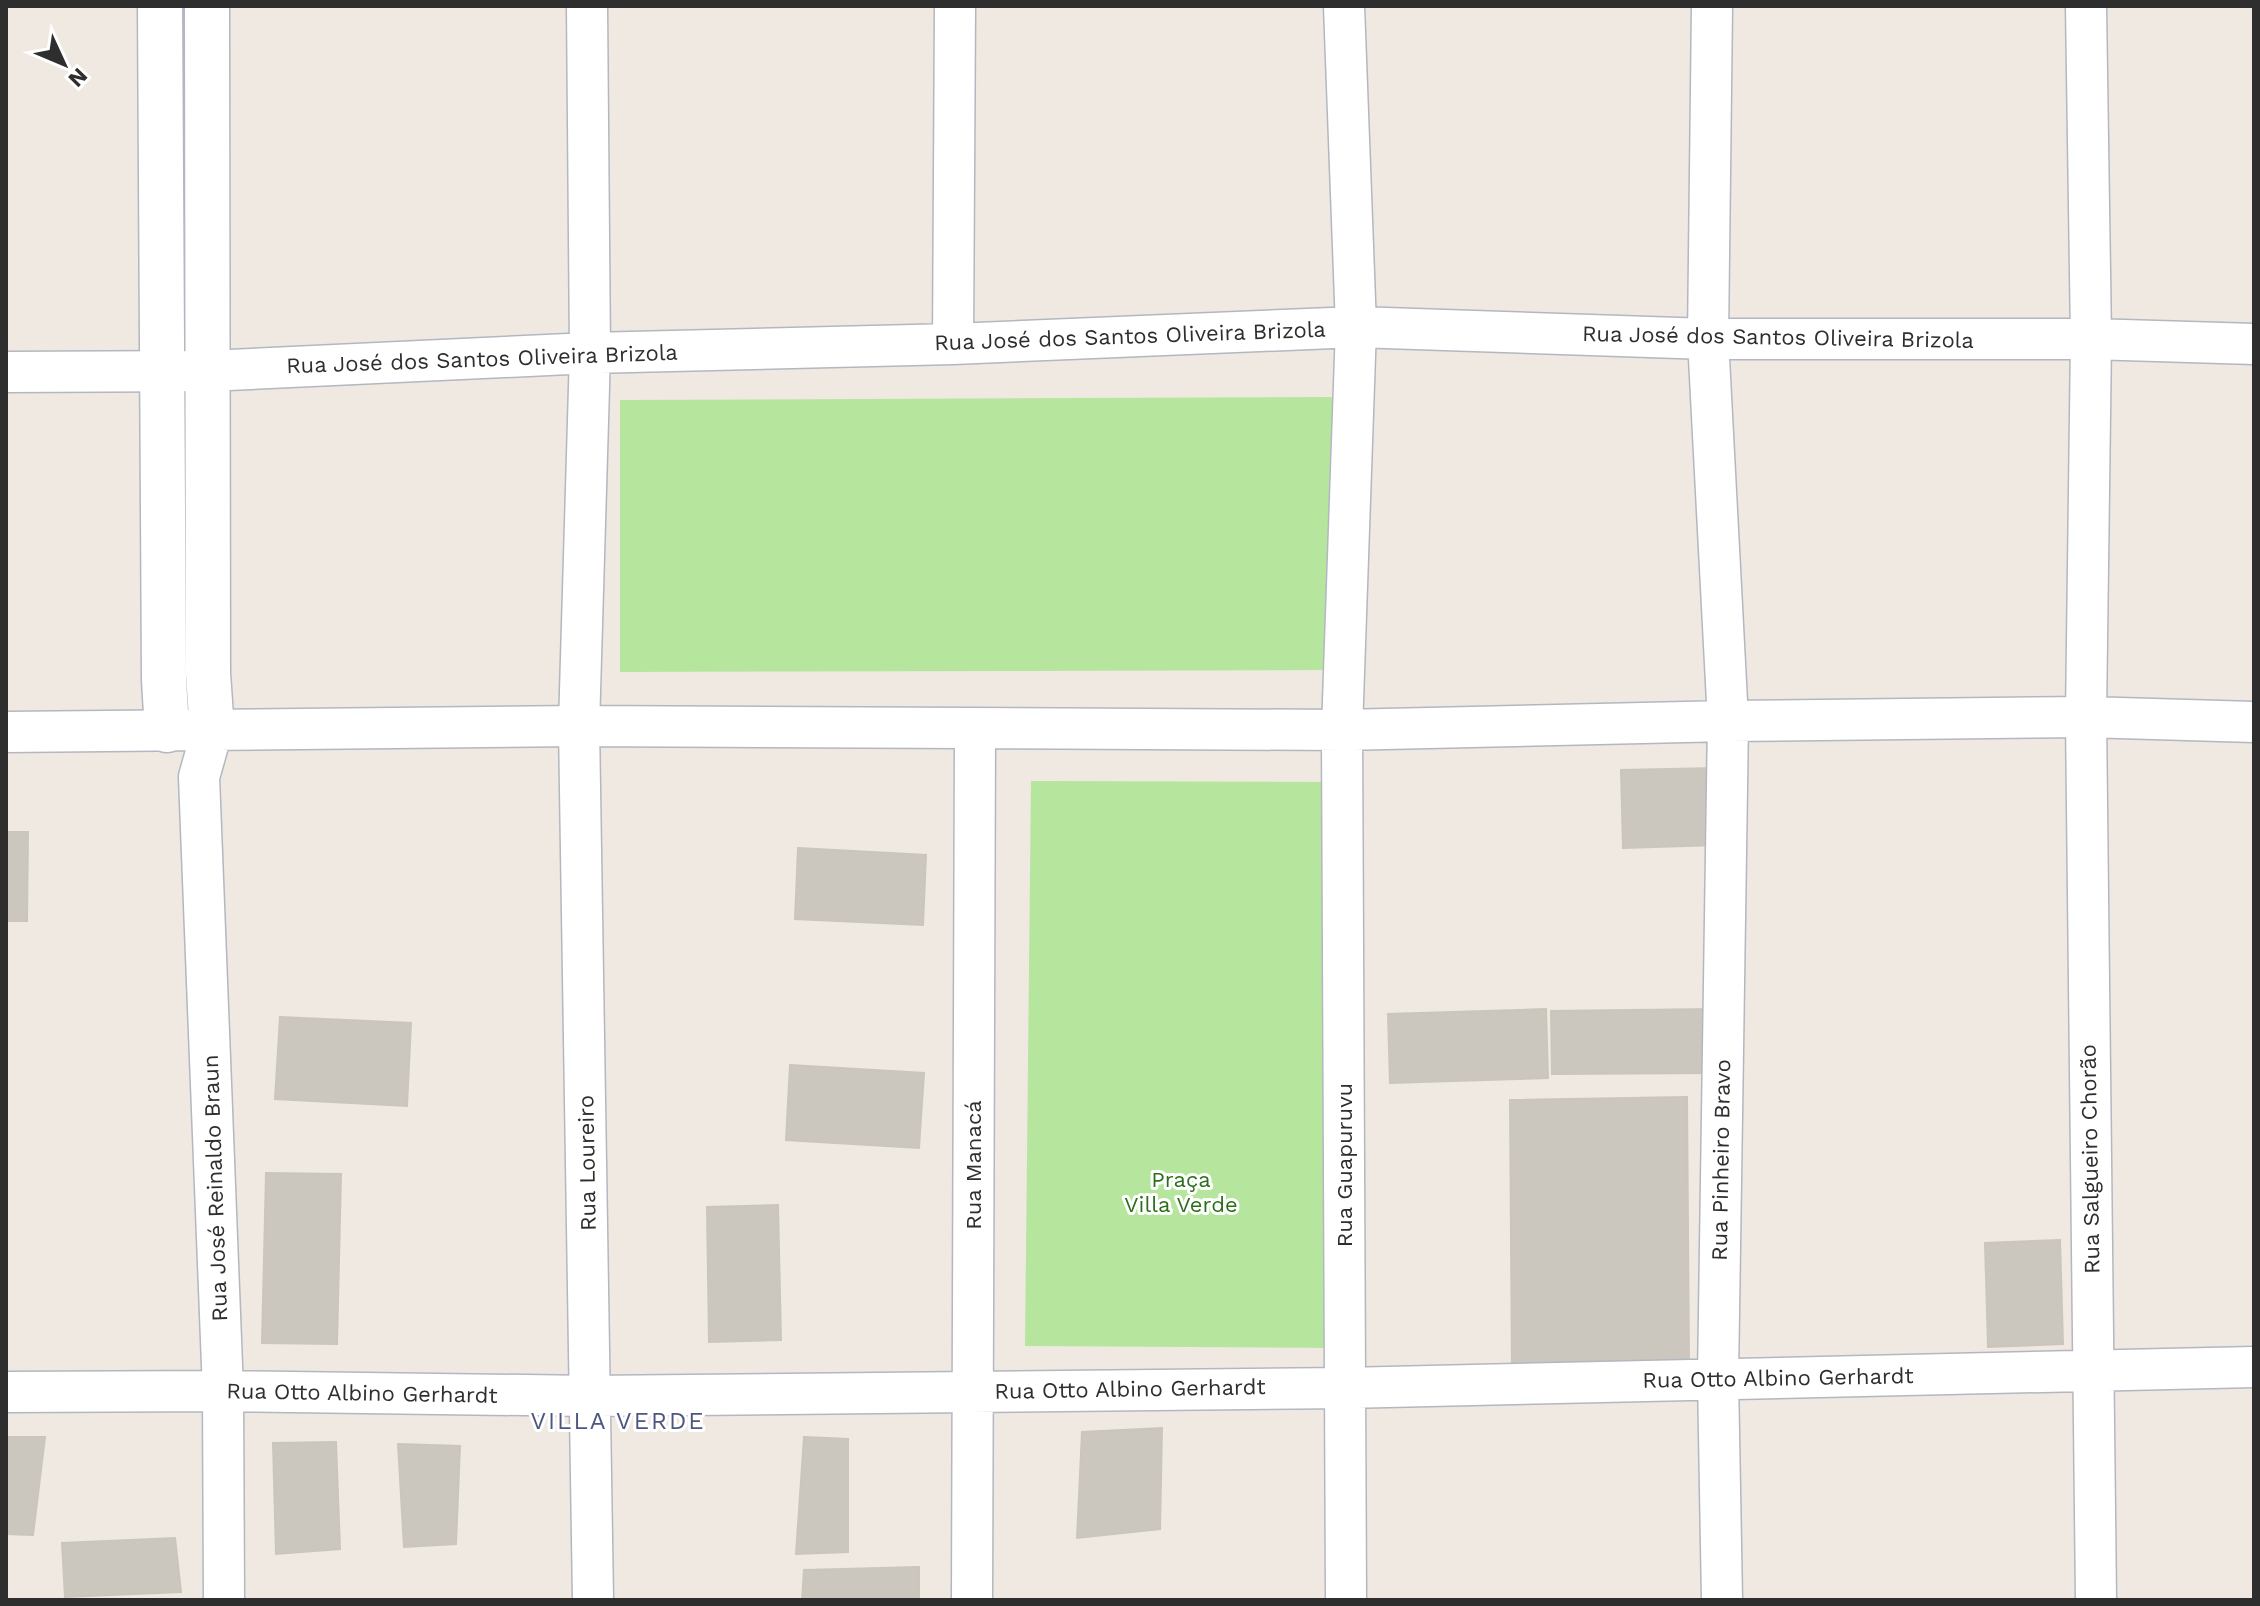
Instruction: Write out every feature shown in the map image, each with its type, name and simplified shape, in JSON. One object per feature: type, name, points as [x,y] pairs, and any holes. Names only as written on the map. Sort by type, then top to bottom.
[{"type":"street","points":[[160,6],[164,680],[167,730],[181,755],[199,777]]},
{"type":"street","points":[[207,6],[208,673],[212,731]]},
{"type":"street","name":"Rua Loureiro","points":[[587,6],[590,353],[579,726],[593,1600]]},
{"type":"street","points":[[953,344],[955,6]]},
{"type":"street","name":"Rua Guapuruvu","points":[[1344,6],[1356,327],[1342,730],[1346,1600]]},
{"type":"street","name":"Rua Pinheiro Bravo","points":[[1712,6],[1708,339],[1728,721],[1718,1378],[1722,1600]]},
{"type":"street","name":"Rua Salgueiro Chorão","points":[[2086,6],[2091,339],[2086,717],[2096,1600]]},
{"type":"street","name":"Rua José dos Santos Oliveira Brizola","points":[[6,372],[208,371],[590,353],[953,344],[1356,327],[1708,339],[2091,339],[2254,344]]},
{"type":"street","points":[[6,732],[579,726],[1342,730],[2086,717],[2254,722]]},
{"type":"street","name":"Rua Manacá","points":[[972,1600],[975,730]]},
{"type":"street","name":"Rua José Reinaldo Braun","points":[[212,731],[199,777],[223,1391],[224,1600]]},
{"type":"street","name":"Rua Otto Albino Gerhardt","points":[[6,1392],[223,1391],[591,1396],[1345,1388],[2254,1367]]},
{"type":"green space","points":[[1336,397],[1336,670],[620,672],[620,400]]},
{"type":"green space","name":"Praça Villa Verde","points":[[1031,781],[1332,782],[1338,1348],[1025,1346]]},
{"type":"building","points":[[1716,768],[1717,845],[1623,848],[1621,770]]},
{"type":"building","points":[[6,832],[28,832],[27,921],[6,921]]},
{"type":"building","points":[[798,848],[926,855],[923,925],[795,919]]},
{"type":"building","points":[[1546,1009],[1548,1078],[1390,1083],[1388,1014]]},
{"type":"building","points":[[1713,1009],[1714,1073],[1552,1074],[1551,1011]]},
{"type":"building","points":[[280,1017],[411,1023],[407,1106],[275,1099]]},
{"type":"building","points":[[790,1065],[924,1073],[919,1148],[786,1140]]},
{"type":"building","points":[[1687,1097],[1689,1369],[1512,1371],[1510,1100]]},
{"type":"building","points":[[266,1173],[341,1174],[337,1344],[262,1343]]},
{"type":"building","points":[[778,1205],[781,1340],[709,1342],[707,1207]]},
{"type":"building","points":[[2060,1240],[2063,1344],[1988,1347],[1985,1243]]},
{"type":"building","points":[[1162,1428],[1160,1529],[1077,1538],[1082,1432]]},
{"type":"building","points":[[6,1437],[45,1437],[33,1535],[6,1534]]},
{"type":"building","points":[[804,1437],[848,1439],[848,1552],[796,1554]]},
{"type":"building","points":[[336,1442],[340,1549],[276,1554],[273,1443]]},
{"type":"building","points":[[398,1444],[460,1446],[456,1544],[404,1547]]},
{"type":"building","points":[[175,1538],[181,1592],[65,1597],[62,1543]]},
{"type":"building","points":[[919,1567],[919,1600],[802,1600],[804,1570]]},
{"type":"district","name":"VILLA VERDE","points":[[618,1421]]}]
